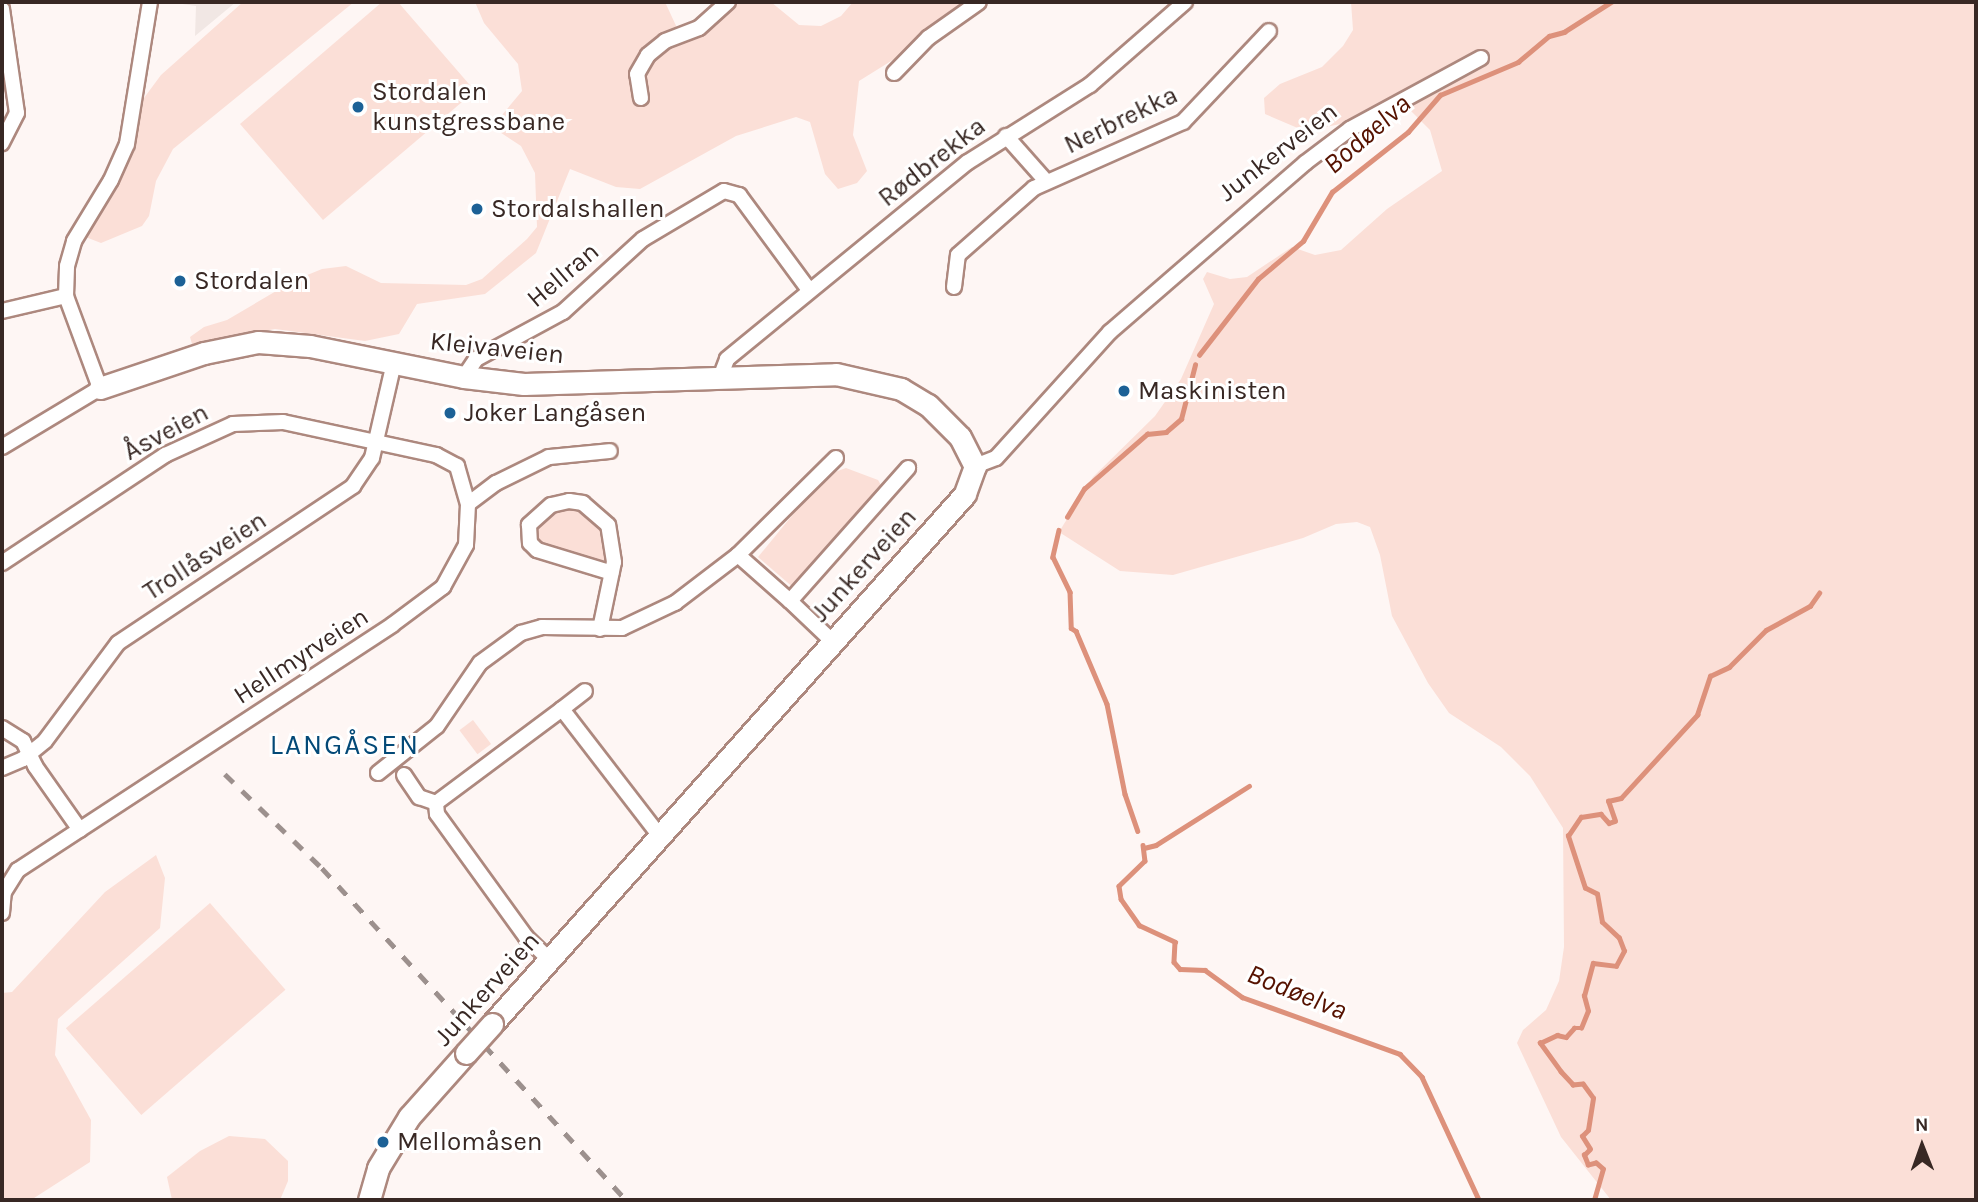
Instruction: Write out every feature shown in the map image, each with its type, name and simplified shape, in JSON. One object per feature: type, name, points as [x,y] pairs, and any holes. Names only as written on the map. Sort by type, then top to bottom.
[{"type":"street","points":[[100,388],[66,296],[74,241],[111,180],[127,144],[150,2]]},
{"type":"street","points":[[640,98],[638,74],[648,55],[665,41],[699,28],[729,2]]},
{"type":"street","points":[[894,73],[928,38],[979,2]]},
{"type":"street","name":"Rødbrekka","points":[[721,375],[727,359],[809,290],[1006,136],[1090,85],[1185,2]]},
{"type":"street","points":[[2,9],[17,113],[2,143]]},
{"type":"street","name":"Nerbrekka","points":[[954,287],[955,261],[962,249],[1045,180],[1101,160],[1183,122],[1269,32]]},
{"type":"street","name":"Junkerveien","points":[[369,1200],[378,1168],[409,1117],[965,495],[975,466],[996,458],[1118,325],[1305,163],[1350,129],[1481,58]]},
{"type":"street","name":"Nerbrekka","points":[[1006,136],[1045,180]]},
{"type":"street","name":"Hellran","points":[[464,377],[477,359],[563,312],[643,239],[724,191],[739,195],[809,290]]},
{"type":"street","points":[[2,311],[66,296]]},
{"type":"street","name":"Kleivaveien","points":[[2,447],[100,388],[204,353],[258,342],[310,346],[464,377],[555,385],[721,375],[836,374],[885,383],[938,413],[960,437],[975,466]]},
{"type":"street","name":"Trollåsveien","points":[[2,768],[31,753],[66,715],[118,643],[330,504],[364,473],[377,440],[394,363]]},
{"type":"street","name":"Åsveien","points":[[2,563],[165,455],[209,432],[233,424],[283,422],[377,440],[453,462],[465,483],[468,504]]},
{"type":"street","points":[[468,504],[533,462],[610,451]]},
{"type":"street","points":[[379,773],[437,726],[480,663],[498,647],[542,627],[622,628],[675,603],[738,555],[836,458]]},
{"type":"street","points":[[790,601],[908,468]]},
{"type":"street","points":[[600,629],[612,573],[614,544],[608,525],[583,503],[551,505],[529,525],[530,543],[537,550],[612,573]]},
{"type":"street","name":"Hellmyrveien","points":[[2,914],[11,876],[429,599],[461,560],[468,504]]},
{"type":"street","points":[[738,555],[832,641]]},
{"type":"street","points":[[436,803],[585,691]]},
{"type":"street","points":[[562,709],[659,835]]},
{"type":"street","points":[[2,727],[23,741],[35,766],[80,830]]},
{"type":"street","points":[[404,775],[419,797],[436,803]]},
{"type":"street","points":[[436,803],[437,814],[526,937],[550,960]]},
{"type":"shaded area","points":[[169,2],[236,2],[195,36],[196,6]]},
{"type":"shaded area","points":[[243,2],[354,2],[173,149],[156,181],[149,216],[142,226],[101,243],[83,236],[134,136],[141,102],[161,75]]},
{"type":"shaded area","name":"Stordalen kunstgressbane","points":[[382,2],[398,2],[475,91],[323,220],[240,124]]},
{"type":"shaded area","points":[[475,2],[665,2],[678,30],[692,29],[727,2],[771,2],[799,25],[821,26],[841,16],[853,2],[966,2],[912,48],[859,81],[853,135],[867,171],[857,183],[838,189],[825,174],[810,122],[796,117],[736,136],[640,189],[616,187],[570,169],[536,253],[485,294],[417,304],[399,334],[365,341],[275,329],[192,344],[190,337],[204,327],[227,320],[295,280],[322,269],[346,266],[381,283],[466,285],[482,279],[537,227],[535,173],[521,146],[492,127],[522,91],[518,64],[484,23]]},
{"type":"shaded area","points":[[1351,2],[1976,2],[1976,1200],[1611,1200],[1561,1137],[1517,1043],[1523,1030],[1546,1010],[1559,981],[1564,947],[1563,828],[1530,776],[1501,747],[1449,713],[1428,683],[1392,616],[1380,555],[1370,527],[1357,522],[1336,524],[1303,538],[1173,575],[1120,571],[1059,532],[1093,477],[1155,416],[1181,379],[1214,304],[1203,279],[1207,272],[1230,279],[1247,277],[1292,247],[1315,255],[1341,250],[1387,209],[1442,171],[1430,130],[1398,98],[1360,120],[1316,129],[1300,129],[1265,114],[1264,98],[1280,84],[1322,67],[1343,46],[1353,30]]},
{"type":"shaded area","points":[[846,468],[878,480],[884,490],[795,589],[758,557],[813,490],[832,473]]},
{"type":"shaded area","points":[[564,506],[583,510],[601,522],[608,564],[536,544],[534,525],[540,515]]},
{"type":"shaded area","points":[[473,720],[491,744],[477,754],[459,730]]},
{"type":"shaded area","points":[[156,855],[165,878],[160,928],[58,1019],[55,1055],[91,1120],[90,1162],[31,1200],[2,1200],[2,993],[12,992],[105,892]]},
{"type":"shaded area","points":[[210,903],[285,990],[141,1115],[66,1028]]},
{"type":"shaded area","points":[[229,1136],[265,1139],[288,1161],[288,1181],[280,1200],[172,1200],[167,1177],[200,1151]]},
{"type":"waterway","name":"Bodøelva","points":[[1199,355],[1258,279],[1303,241],[1332,192],[1408,132],[1440,95],[1518,62],[1549,36],[1564,32],[1611,2]]},
{"type":"waterway","name":"Bodøelva","points":[[1067,517],[1084,489],[1147,434],[1166,432],[1181,419],[1195,365]]},
{"type":"waterway","name":"Bodøelva","points":[[1059,530],[1053,557],[1070,592],[1071,628],[1076,631],[1107,704],[1125,794],[1138,831]]},
{"type":"waterway","points":[[1594,1200],[1603,1169],[1596,1163],[1588,1165],[1584,1155],[1590,1149],[1582,1136],[1588,1130],[1593,1098],[1583,1084],[1573,1085],[1540,1043],[1557,1035],[1566,1037],[1574,1028],[1581,1028],[1588,1011],[1584,996],[1593,963],[1616,966],[1624,951],[1619,938],[1602,922],[1597,894],[1585,888],[1568,836],[1581,817],[1601,814],[1609,823],[1615,821],[1608,801],[1621,798],[1697,715],[1710,676],[1729,667],[1766,630],[1810,606],[1819,593]]},
{"type":"waterway","points":[[1144,848],[1156,845],[1249,786]]},
{"type":"waterway","name":"Bodøelva","points":[[1143,845],[1145,861],[1119,886],[1121,899],[1139,925],[1175,942],[1174,962],[1180,969],[1205,970],[1242,997],[1400,1054],[1422,1077],[1479,1200]]},
{"type":"railway","points":[[225,774],[322,868],[626,1200]]},
{"type":"place","name":"Stordalen kunstgressbane","points":[[358,107]]},
{"type":"place","name":"Stordalshallen","points":[[477,209]]},
{"type":"place","name":"Stordalen","points":[[180,281]]},
{"type":"place","name":"Maskinisten","points":[[1124,391]]},
{"type":"place","name":"Joker Langåsen","points":[[450,413]]},
{"type":"place","name":"Mellomåsen","points":[[383,1142]]},
{"type":"district","name":"LANGÅSEN","points":[[345,745]]}]
